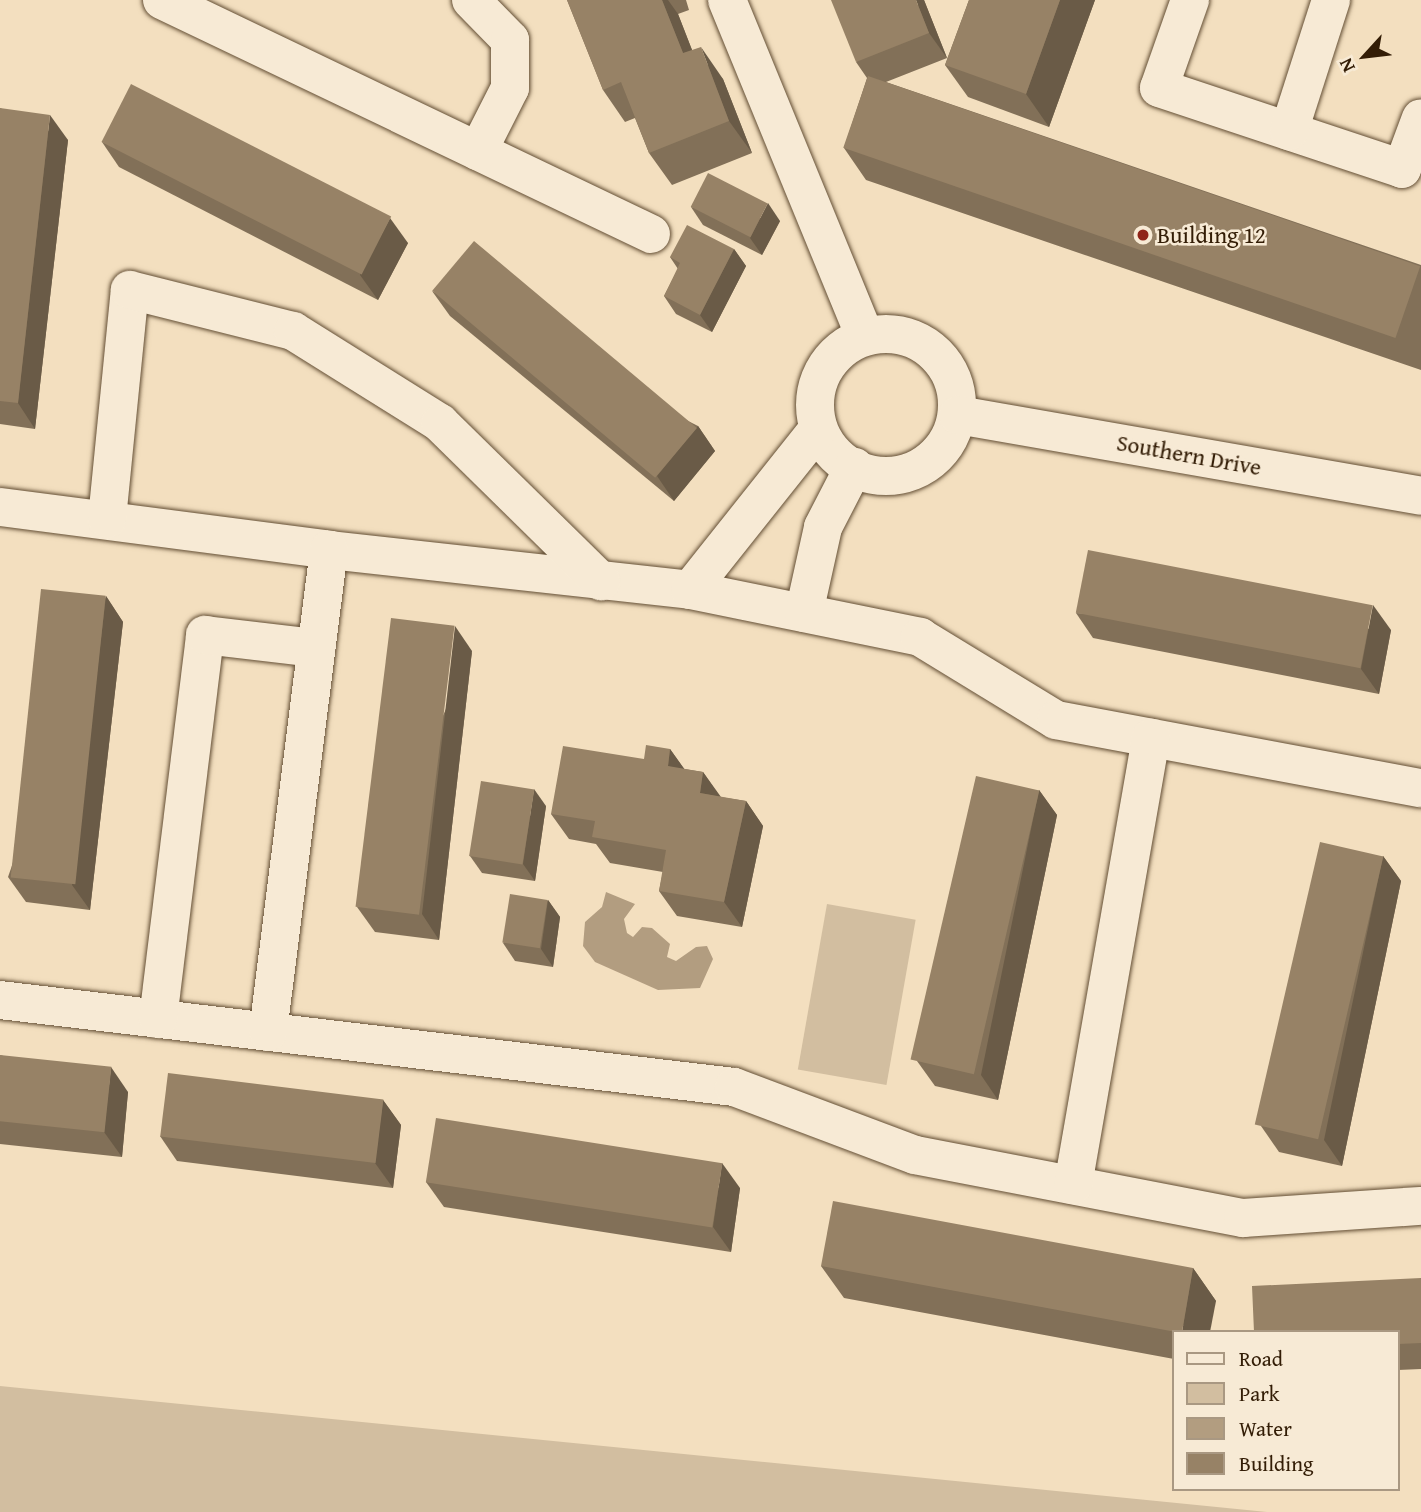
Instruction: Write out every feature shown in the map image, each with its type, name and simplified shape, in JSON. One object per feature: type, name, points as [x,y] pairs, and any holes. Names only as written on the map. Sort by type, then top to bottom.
[{"type":"street","points":[[162,0],[651,234]]},
{"type":"street","points":[[471,0],[510,40],[510,88],[478,151]]},
{"type":"street","points":[[727,0],[865,336]]},
{"type":"street","points":[[1190,0],[1159,88],[1402,169],[1421,118]]},
{"type":"street","points":[[1289,131],[1331,0]]},
{"type":"street","points":[[107,519],[131,290],[293,331],[440,423],[601,581]]},
{"type":"street","points":[[888,333],[912,338],[932,350],[948,369],[957,391],[958,415],[951,438],[936,457],[916,471],[893,477],[869,475],[830,450],[818,429],[814,407],[817,384],[828,363],[844,347],[865,336],[888,333]]},
{"type":"street","name":"Southern Drive","points":[[958,415],[1421,496]]},
{"type":"street","points":[[690,590],[818,429]]},
{"type":"street","points":[[804,613],[823,527],[854,467]]},
{"type":"street","points":[[0,507],[330,550],[690,590],[920,637],[1056,720],[1421,788]]},
{"type":"street","points":[[268,1032],[330,550]]},
{"type":"street","points":[[158,1019],[205,635],[316,648]]},
{"type":"street","points":[[1073,1185],[1151,738]]},
{"type":"street","points":[[0,1000],[734,1087],[915,1155],[1244,1217],[1421,1206]]},
{"type":"green space","points":[[827,904],[916,920],[886,1085],[798,1069]]},
{"type":"green space","points":[[0,1386],[1267,1512],[0,1512]]},
{"type":"water","points":[[606,892],[635,904],[624,919],[627,933],[633,937],[642,927],[652,928],[670,944],[667,957],[676,961],[696,947],[707,946],[713,959],[700,988],[658,990],[595,962],[583,946],[585,922],[602,907]]},
{"type":"building","points":[[567,0],[662,0],[683,53],[701,47],[729,121],[649,153],[621,82],[603,90]]},
{"type":"building","points":[[831,0],[916,0],[929,33],[856,62]]},
{"type":"building","points":[[969,0],[1060,0],[1026,94],[945,65]]},
{"type":"building","name":"Building 12","points":[[868,76],[1420,266],[1395,338],[843,148]]},
{"type":"building","points":[[131,84],[391,217],[362,274],[101,142]]},
{"type":"building","points":[[0,108],[50,115],[18,403],[0,401]]},
{"type":"building","points":[[708,173],[768,203],[750,237],[691,207]]},
{"type":"building","points":[[687,225],[734,249],[700,315],[664,296],[680,263],[670,257]]},
{"type":"building","points":[[474,241],[697,428],[655,478],[432,291]]},
{"type":"building","points":[[1088,550],[1373,605],[1360,668],[1076,613]]},
{"type":"building","points":[[41,589],[106,596],[75,884],[11,877]]},
{"type":"building","points":[[391,618],[455,626],[419,915],[356,907]]},
{"type":"building","points":[[646,745],[670,749],[668,766],[703,772],[700,793],[746,801],[724,902],[659,891],[666,850],[592,837],[595,821],[551,814],[563,746],[644,759]]},
{"type":"building","points":[[976,776],[1039,791],[974,1074],[911,1060]]},
{"type":"building","points":[[481,781],[534,789],[522,865],[469,856]]},
{"type":"building","points":[[1320,842],[1383,857],[1318,1139],[1255,1125]]},
{"type":"building","points":[[510,894],[548,900],[540,948],[502,942]]},
{"type":"building","points":[[0,1055],[111,1067],[104,1132],[0,1121]]},
{"type":"building","points":[[168,1073],[383,1099],[376,1163],[160,1137]]},
{"type":"building","points":[[436,1118],[722,1163],[712,1228],[426,1182]]},
{"type":"building","points":[[833,1201],[1193,1268],[1182,1330],[1172,1331],[821,1266]]},
{"type":"building","points":[[1421,1278],[1421,1343],[1400,1344],[1400,1330],[1254,1330],[1252,1286]]},
{"type":"place","name":"Building 12","points":[[1143,235]]}]
